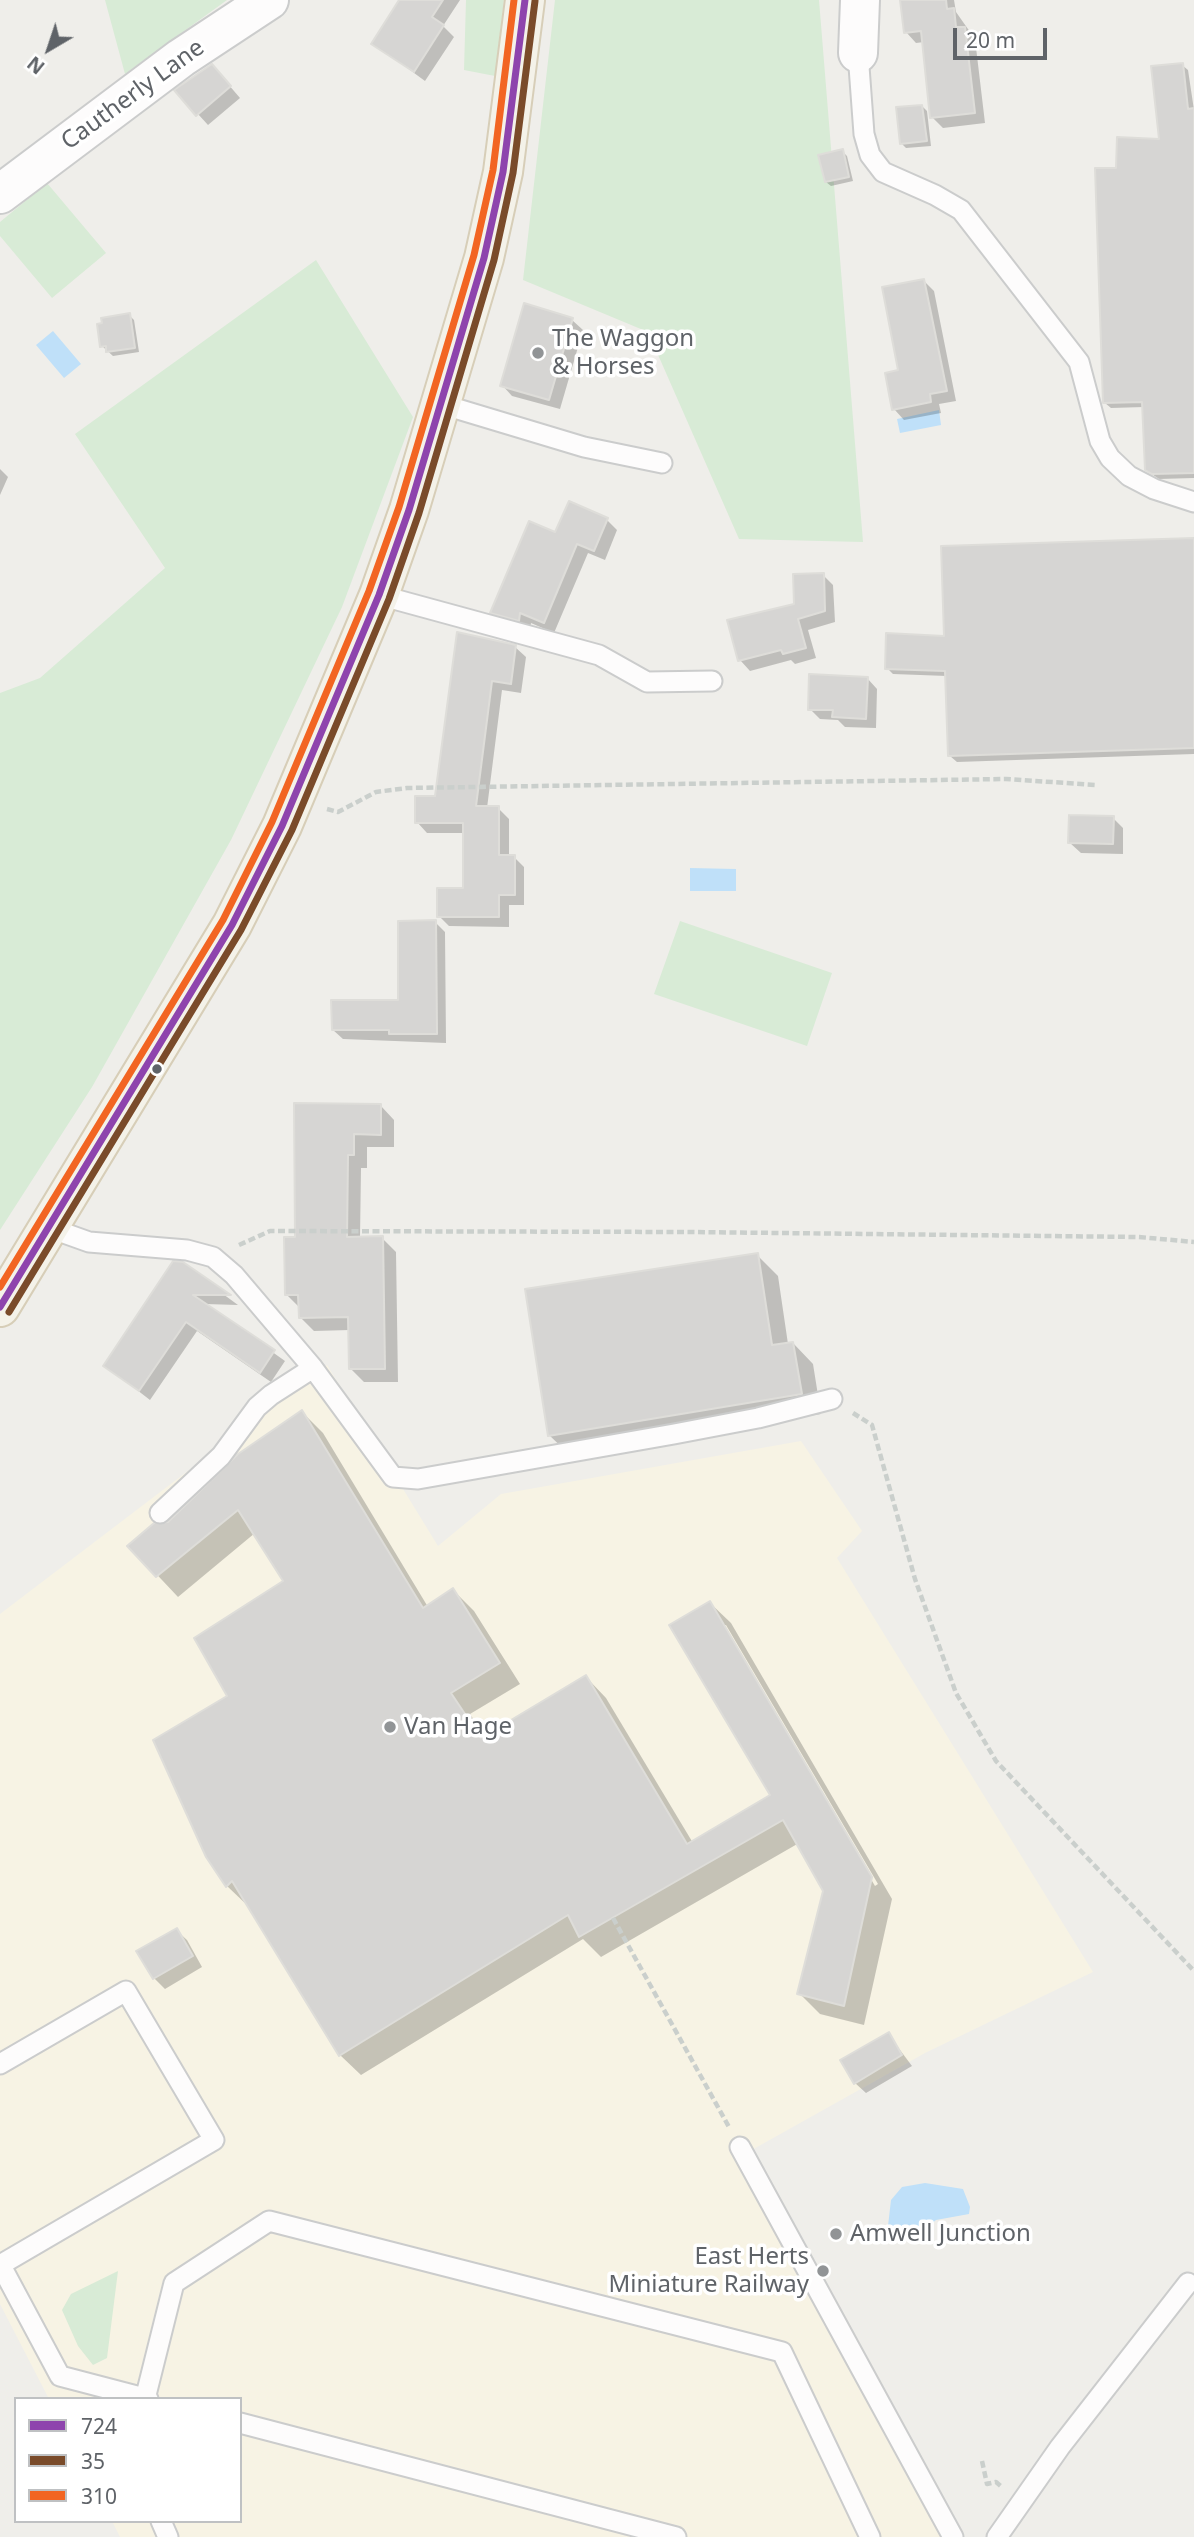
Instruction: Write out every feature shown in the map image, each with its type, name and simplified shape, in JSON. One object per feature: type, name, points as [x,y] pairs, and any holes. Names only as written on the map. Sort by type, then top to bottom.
[{"type":"main road","points":[[0,1307],[232,925],[295,797],[379,595],[409,510],[484,258],[503,172],[525,0]]},
{"type":"street","name":"Cautherly Lane","points":[[0,194],[170,66],[269,0]]},
{"type":"street","points":[[858,53],[860,0]]},
{"type":"lane","points":[[858,53],[864,134],[877,164],[883,172],[961,210],[1079,362],[1100,441],[1110,458],[1129,476],[1154,489],[1194,502]]},
{"type":"lane","points":[[441,404],[584,447],[662,463]]},
{"type":"lane","points":[[379,595],[599,655],[647,682],[712,681]]},
{"type":"lane","points":[[47,1227],[89,1242],[187,1250],[213,1257],[234,1275],[313,1368],[393,1477],[418,1479],[746,1421],[832,1399]]},
{"type":"lane","points":[[160,1513],[221,1456],[257,1407],[313,1368]]},
{"type":"lane","points":[[0,2064],[126,1991],[214,2140],[0,2264],[60,2376],[139,2397]]},
{"type":"lane","points":[[740,2147],[953,2537]]},
{"type":"lane","points":[[146,2397],[174,2283],[269,2221],[782,2352],[870,2537]]},
{"type":"lane","points":[[997,2537],[1060,2447],[1188,2283]]},
{"type":"lane","points":[[242,2424],[676,2537]]},
{"type":"path","points":[[295,797],[338,813],[360,798],[407,788],[1006,779],[1096,785]]},
{"type":"path","points":[[213,1257],[270,1231],[1139,1237],[1194,1242]]},
{"type":"path","points":[[832,1399],[872,1425],[915,1579],[956,1693],[996,1761],[1194,1971]]},
{"type":"path","points":[[614,1917],[740,2147]]},
{"type":"path","points":[[982,2461],[987,2484],[996,2482],[1023,2502]]},
{"type":"shaded area","points":[[327,1365],[438,1546],[501,1494],[801,1441],[862,1531],[837,1558],[1093,1972],[925,2053],[750,2151],[943,2537],[120,2537],[113,2523],[242,2523],[242,2397],[48,2397],[0,2304],[0,1614]]},
{"type":"green space","points":[[105,0],[227,0],[125,74]]},
{"type":"green space","points":[[466,0],[504,0],[495,76],[464,70]]},
{"type":"green space","points":[[555,0],[819,0],[863,542],[739,539],[648,332],[523,280]]},
{"type":"green space","points":[[47,183],[106,253],[52,298],[0,236],[0,222]]},
{"type":"green space","points":[[316,260],[413,417],[342,607],[231,840],[92,1087],[0,1230],[0,693],[40,678],[165,568],[75,434]]},
{"type":"green space","points":[[680,921],[832,973],[807,1046],[654,994]]},
{"type":"green space","points":[[118,2271],[107,2358],[93,2365],[78,2346],[62,2310],[71,2294]]},
{"type":"water","points":[[53,331],[81,364],[64,378],[36,345]]},
{"type":"water","points":[[939,410],[941,425],[900,433],[897,419]]},
{"type":"water","points":[[690,868],[736,869],[736,891],[690,891]]},
{"type":"water","points":[[925,2183],[963,2189],[970,2207],[969,2214],[936,2220],[914,2238],[902,2239],[892,2235],[888,2226],[891,2200],[902,2187]]},
{"type":"building","points":[[399,0],[443,0],[432,17],[444,25],[414,72],[371,44]]},
{"type":"building","points":[[900,0],[946,0],[947,9],[954,8],[956,27],[965,27],[975,113],[930,118],[921,31],[904,33]]},
{"type":"building","points":[[1183,63],[1188,109],[1194,108],[1194,473],[1152,474],[1145,470],[1142,402],[1103,403],[1095,168],[1116,168],[1117,137],[1159,139],[1151,66]]},
{"type":"building","points":[[212,64],[231,86],[196,116],[174,90]]},
{"type":"building","points":[[922,105],[927,141],[900,144],[896,107]]},
{"type":"building","points":[[843,149],[849,177],[825,182],[818,155]]},
{"type":"building","points":[[924,279],[947,391],[930,394],[931,402],[892,410],[885,373],[898,370],[882,287]]},
{"type":"building","points":[[524,303],[573,318],[549,400],[500,386]]},
{"type":"building","points":[[130,313],[135,348],[106,352],[106,346],[100,347],[97,324],[102,323],[101,318]]},
{"type":"building","points":[[569,501],[608,518],[594,551],[577,544],[544,623],[520,613],[519,621],[490,613],[529,521],[555,532]]},
{"type":"building","points":[[1194,538],[1194,748],[948,756],[945,671],[885,669],[886,633],[944,636],[941,546]]},
{"type":"building","points":[[824,573],[825,611],[798,619],[806,648],[783,654],[781,650],[738,661],[727,620],[794,604],[793,574]]},
{"type":"building","points":[[457,632],[516,645],[511,684],[492,681],[476,806],[499,806],[499,855],[515,855],[515,895],[499,895],[499,917],[437,917],[437,888],[463,888],[463,823],[415,823],[415,796],[435,796]]},
{"type":"building","points":[[809,674],[868,677],[866,719],[832,717],[833,710],[808,710]]},
{"type":"building","points":[[1069,815],[1114,816],[1113,844],[1068,843]]},
{"type":"building","points":[[436,920],[437,1034],[389,1034],[389,1030],[332,1030],[331,1000],[398,1000],[398,921]]},
{"type":"building","points":[[294,1103],[381,1104],[381,1135],[354,1134],[354,1155],[348,1155],[347,1237],[383,1236],[385,1369],[349,1369],[348,1317],[299,1318],[298,1295],[285,1295],[284,1237],[295,1237]]},
{"type":"building","points":[[758,1253],[772,1345],[793,1342],[802,1394],[548,1436],[525,1289]]},
{"type":"building","points":[[173,1261],[183,1262],[231,1295],[193,1295],[275,1350],[260,1373],[186,1322],[139,1391],[103,1366]]},
{"type":"building","name":"Van Hage","points":[[302,1410],[423,1608],[453,1588],[500,1663],[451,1693],[481,1738],[586,1675],[687,1844],[770,1795],[669,1625],[710,1601],[872,1877],[844,2006],[797,1994],[823,1891],[783,1820],[579,1937],[568,1915],[339,2056],[232,1881],[226,1887],[206,1857],[153,1740],[227,1696],[194,1638],[283,1581],[238,1510],[156,1577],[127,1546],[154,1523],[168,1522],[238,1454]]},
{"type":"building","points":[[177,1928],[193,1956],[153,1979],[136,1951]]},
{"type":"building","points":[[889,2032],[902,2055],[854,2084],[840,2060]]},
{"type":"transit line","name":"310","points":[[0,1287],[223,920],[272,822],[369,591],[399,507],[474,255],[493,170],[514,0]]},
{"type":"transit line","name":"724","points":[[0,1307],[232,925],[282,826],[379,595],[409,510],[484,258],[503,172],[525,0]]},
{"type":"transit line","name":"35","points":[[9,1312],[241,930],[292,830],[389,599],[419,513],[494,260],[513,173],[535,1]]},
{"type":"place","name":"The Waggon & Horses","points":[[538,353]]},
{"type":"place","name":"Van Hage","points":[[390,1727]]},
{"type":"place","name":"Amwell Junction","points":[[836,2234]]},
{"type":"place","name":"East Herts Miniature Railway","points":[[823,2271]]}]
